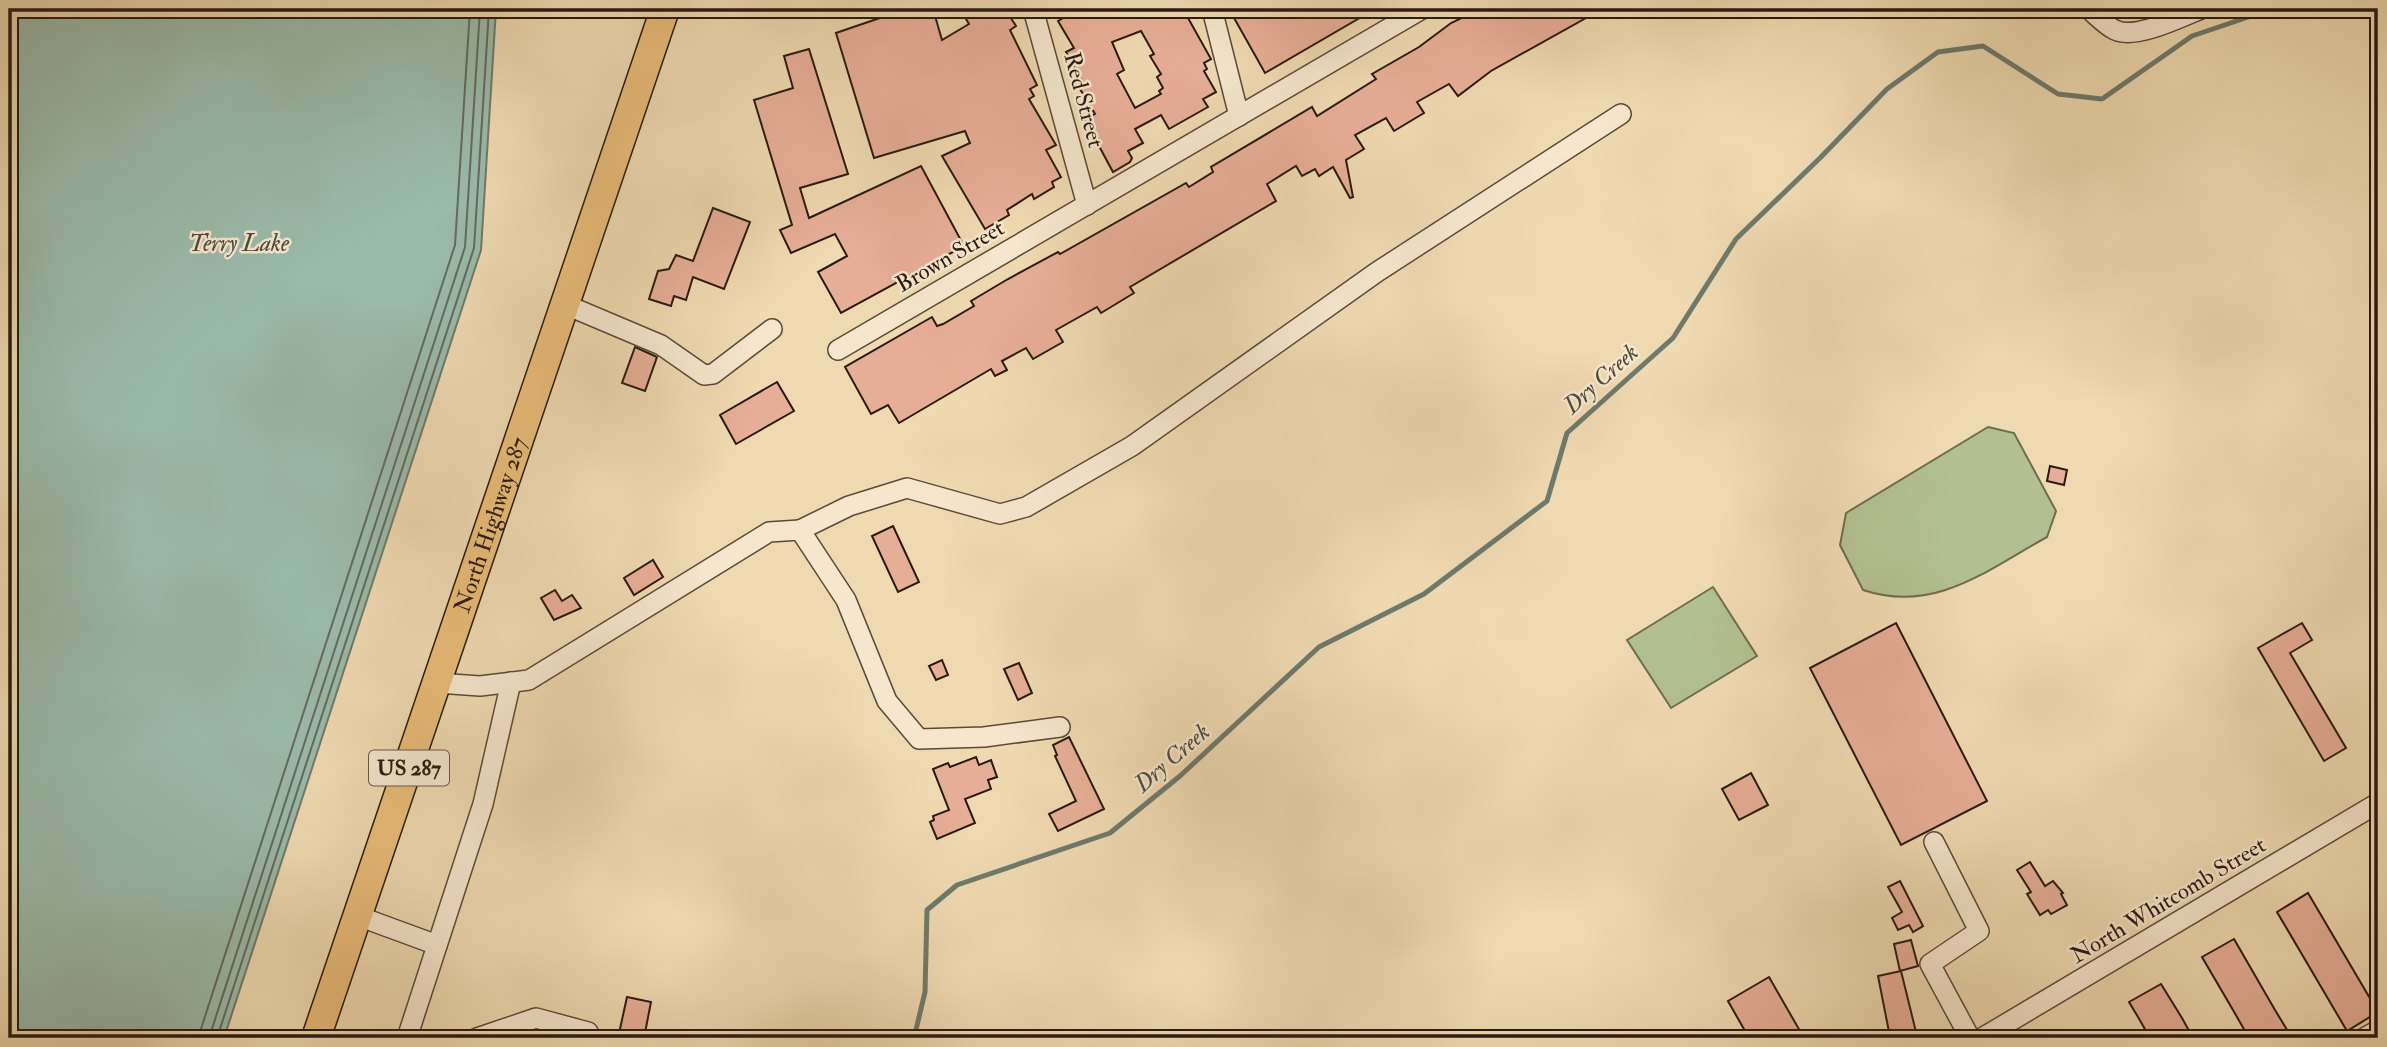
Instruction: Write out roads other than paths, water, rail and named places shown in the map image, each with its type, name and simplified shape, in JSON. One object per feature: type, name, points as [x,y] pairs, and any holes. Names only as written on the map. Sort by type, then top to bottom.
[{"type":"highway","name":"North Highway 287","points":[[316,1038],[665,9]]},
{"type":"street","name":"Red Street","points":[[1033,9],[1087,205]]},
{"type":"street","points":[[1212,9],[1239,116]]},
{"type":"street","name":"Brown Street","points":[[838,350],[1239,116],[1394,16],[1422,9]]},
{"type":"street","points":[[2088,9],[2117,31],[2125,33],[2201,9]]},
{"type":"street","points":[[438,683],[481,686],[529,680],[769,532],[800,530],[849,506],[907,488],[999,514],[1026,507],[1132,446],[1377,272],[1621,114]]},
{"type":"street","points":[[564,304],[661,345],[704,375],[713,374],[772,329]]},
{"type":"street","points":[[800,530],[846,600],[887,701],[919,739],[984,737],[1060,727]]},
{"type":"street","points":[[407,1038],[483,804],[511,682]]},
{"type":"street","name":"North Whitcomb Street","points":[[1982,1038],[2378,803]]},
{"type":"street","points":[[1934,842],[1979,931],[1930,964],[1970,1038]]},
{"type":"street","points":[[358,916],[437,945]]},
{"type":"street","points":[[477,1038],[536,1018],[588,1032],[591,1038]]},
{"type":"street","points":[[2364,1038],[2378,1030]]},
{"type":"water","name":"Terry Lake","points":[[9,9],[496,9],[481,250],[224,1038],[9,1038]]},
{"type":"waterway","name":"Dry Creek","points":[[914,1038],[925,992],[927,910],[957,885],[1110,833],[1180,776],[1319,647],[1424,594],[1547,501],[1567,433],[1673,338],[1736,239],[1887,89],[1938,52],[1983,46],[2058,94],[2102,99],[2192,36],[2272,9]]}]
